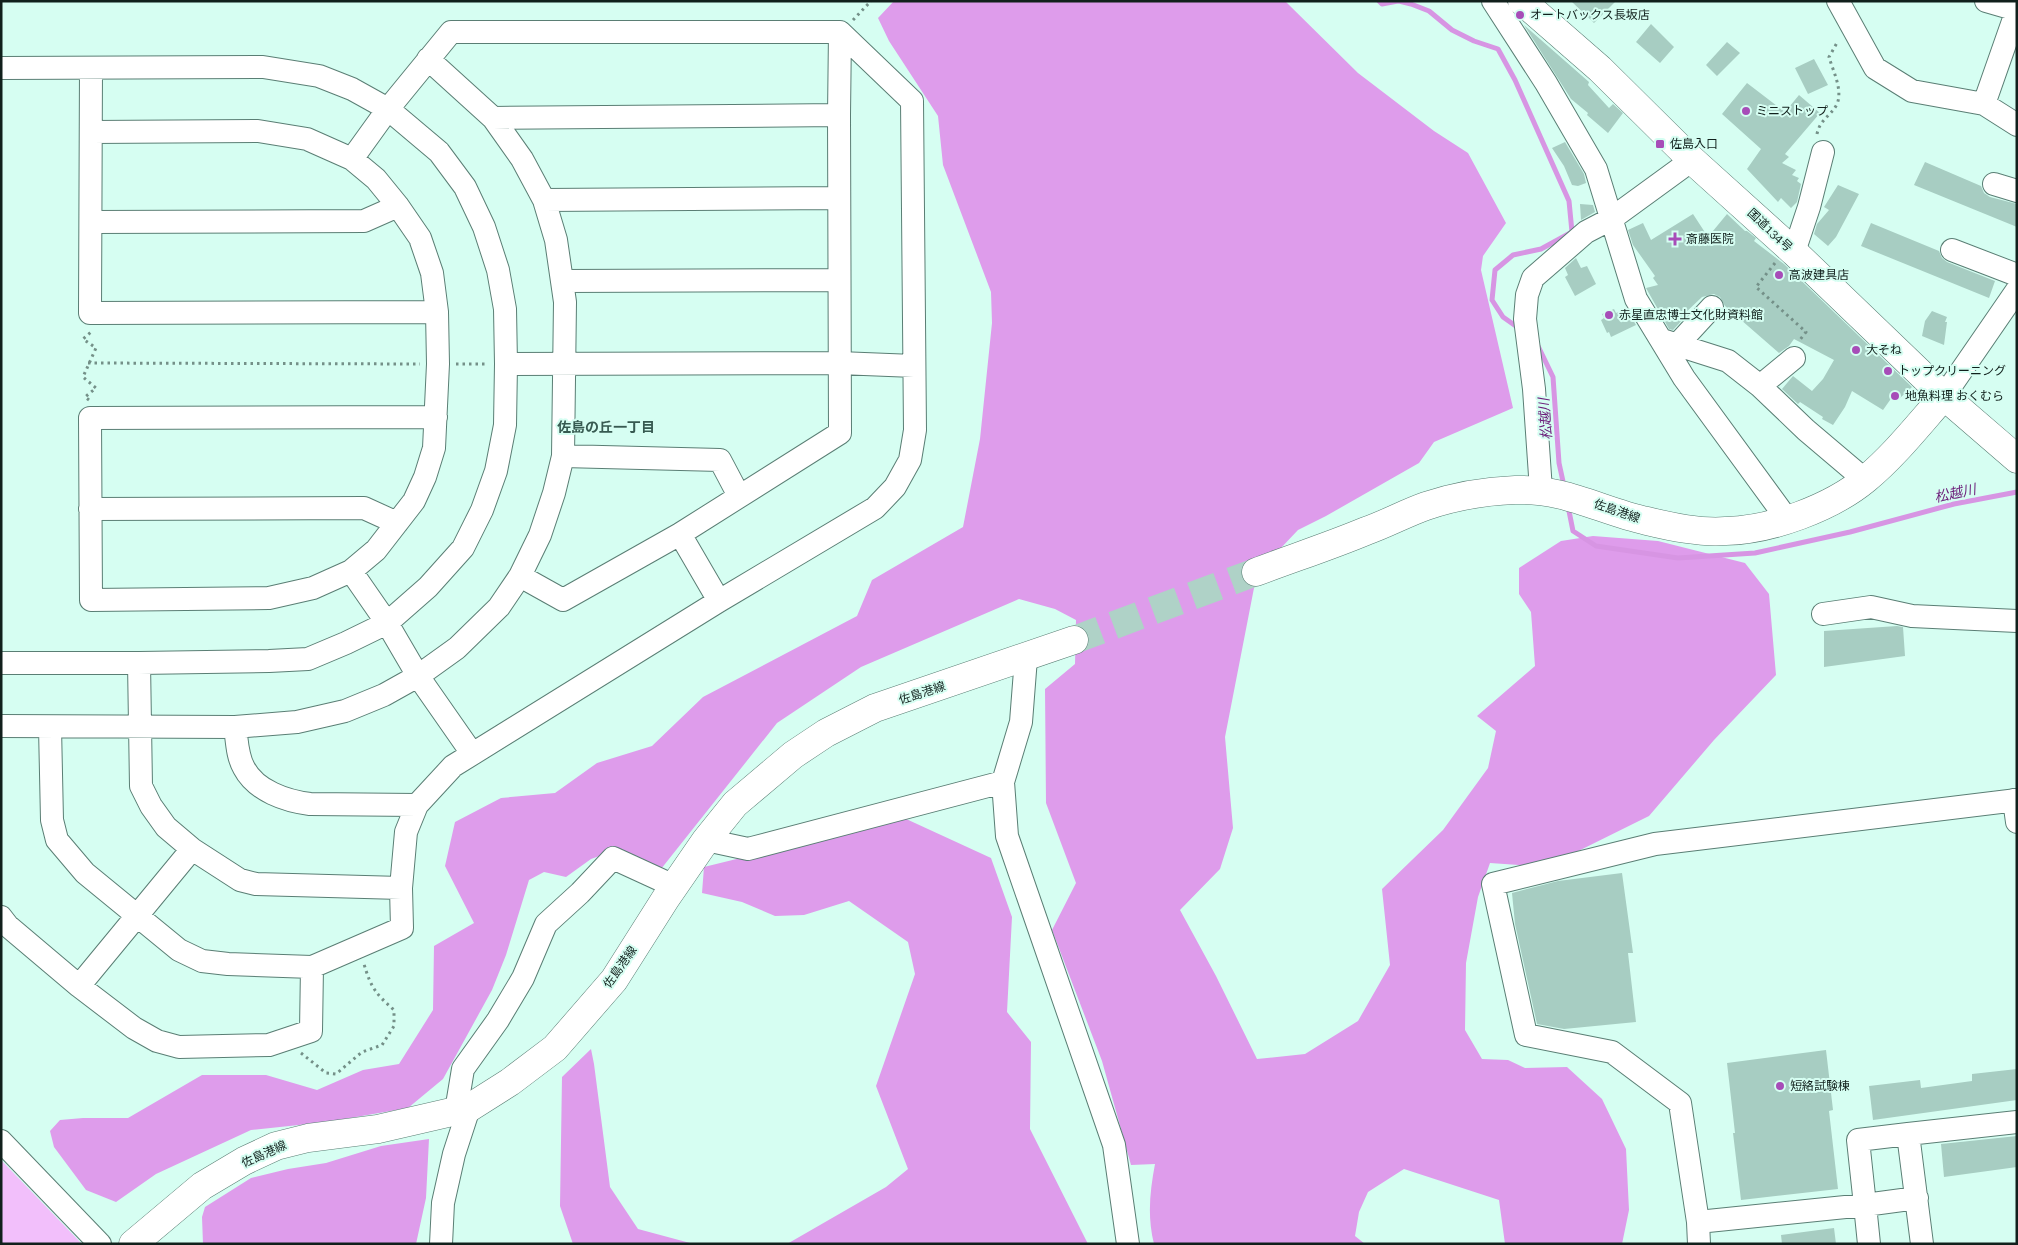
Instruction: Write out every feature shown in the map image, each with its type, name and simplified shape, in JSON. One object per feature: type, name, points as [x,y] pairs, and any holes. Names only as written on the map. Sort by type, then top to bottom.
[{"type":"main road","name":"国道134号","points":[[1522,1],[1600,69],[1692,160],[1791,250],[1944,396],[2017,459]]},
{"type":"main road","name":"佐島港線","points":[[1256,572],[1366,532],[1427,506],[1477,494],[1514,490],[1544,491],[1588,501],[1646,521],[1685,528],[1725,532],[1755,528],[1786,519],[1831,502],[1865,480],[1885,462],[1944,396]]},
{"type":"main road","name":"佐島港線","points":[[133,1244],[202,1186],[244,1161],[276,1146],[308,1138],[378,1129],[463,1109],[510,1082],[555,1048],[614,980],[706,840],[735,804],[793,755],[826,733],[875,708],[1026,658],[1074,640]]},
{"type":"street","points":[[1493,1],[1546,83],[1596,169],[1636,299],[1670,342],[1684,378],[1786,519]]},
{"type":"street","points":[[1984,104],[2017,10],[1986,1]]},
{"type":"street","points":[[1842,8],[1875,68],[1912,90],[1984,104],[2017,124]]},
{"type":"street","points":[[50,726],[52,820],[58,840],[85,874],[179,950],[202,961],[228,964],[312,967],[402,928],[401,888],[406,832],[417,806],[453,766],[472,752],[875,508],[895,487],[910,460],[914,438],[912,102],[840,32],[451,32],[388,109],[352,159]]},
{"type":"street","points":[[520,576],[563,600],[680,534],[840,433],[840,32]]},
{"type":"street","points":[[1,726],[235,726],[297,722],[345,710],[384,695],[418,676],[464,641],[499,607],[520,576],[540,535],[564,456],[565,302],[556,240],[544,200],[522,159],[493,118],[428,59]]},
{"type":"street","points":[[1,68],[263,67],[319,76],[352,89],[388,109],[439,152],[465,187],[484,227],[498,270],[505,309],[506,364],[505,424],[496,472],[482,510],[463,548],[428,588],[387,624],[308,659],[139,663],[1,663]]},
{"type":"street","points":[[91,68],[90,313],[437,312]]},
{"type":"street","points":[[493,118],[839,115]]},
{"type":"street","points":[[91,132],[258,131],[307,139],[352,159],[376,179],[420,238],[432,273],[437,312],[438,364],[436,417],[434,448],[425,477],[414,501],[376,550],[351,571],[313,588],[269,598],[91,600],[90,418],[436,417]]},
{"type":"street","points":[[1791,250],[1809,207],[1822,152]]},
{"type":"street","points":[[1544,491],[1525,320],[1527,295],[1532,278],[1586,232],[1611,219],[1692,160]]},
{"type":"street","points":[[1994,184],[2017,191]]},
{"type":"street","points":[[544,200],[839,198]]},
{"type":"street","points":[[91,222],[364,221],[398,206]]},
{"type":"street","points":[[1952,250],[2017,274]]},
{"type":"street","points":[[563,281],[839,280]]},
{"type":"street","points":[[1944,396],[2014,299]]},
{"type":"street","points":[[1670,342],[1712,307]]},
{"type":"street","points":[[1670,342],[1728,361],[1760,386],[1806,430],[1865,480]]},
{"type":"street","points":[[1760,386],[1794,358]]},
{"type":"street","points":[[506,364],[839,363],[914,366]]},
{"type":"street","points":[[564,456],[720,460],[739,496]]},
{"type":"street","points":[[90,508],[364,508],[397,523]]},
{"type":"street","points":[[680,534],[719,601]]},
{"type":"street","points":[[351,571],[387,624],[418,676],[472,752]]},
{"type":"street","points":[[1822,614],[1871,607],[1912,616],[2017,621]]},
{"type":"street","points":[[1026,658],[1021,722],[1003,782],[1007,836],[1114,1145],[1128,1244]]},
{"type":"street","points":[[139,663],[141,786],[151,806],[166,827],[192,849],[240,880],[256,884],[401,888]]},
{"type":"street","points":[[235,726],[239,753],[244,769],[272,794],[294,802],[310,804],[417,806]]},
{"type":"street","points":[[706,840],[748,849],[1003,782]]},
{"type":"street","points":[[1917,1198],[1698,1233],[1680,1103],[1612,1052],[1526,1035],[1493,884],[1655,844],[2015,800],[2017,822]]},
{"type":"street","points":[[79,986],[192,849]]},
{"type":"street","points":[[441,1244],[445,1193],[463,1109],[463,1069],[498,1020],[523,978],[546,924],[580,893],[612,858],[674,886]]},
{"type":"street","points":[[1,918],[79,986],[134,1028],[157,1041],[179,1046],[269,1045],[311,1030],[312,967]]},
{"type":"street","points":[[1869,1244],[1858,1140],[2017,1122]]},
{"type":"street","points":[[1908,1134],[1922,1244]]},
{"type":"street","points":[[1,1141],[100,1244]]},
{"type":"path","points":[[840,32],[871,1]]},
{"type":"path","points":[[1822,152],[1817,135],[1819,125],[1837,105],[1839,91],[1829,57],[1838,40],[1842,8]]},
{"type":"path","points":[[1791,250],[1756,287],[1806,332],[1792,352],[1794,358]]},
{"type":"path","points":[[90,313],[97,326],[83,339],[96,348],[83,377],[96,388],[85,397],[96,407],[90,418]]},
{"type":"path","points":[[88,363],[506,364]]},
{"type":"path","points":[[299,1035],[300,1050],[303,1056],[326,1074],[336,1074],[362,1052],[382,1045],[394,1026],[394,1010],[376,994],[368,979],[359,946]]},
{"type":"shaded area","points":[[894,1],[1285,1],[1358,73],[1434,131],[1468,153],[1506,223],[1483,256],[1481,270],[1513,408],[1434,442],[1419,463],[1298,530],[1262,568],[1254,588],[1225,737],[1233,828],[1220,869],[1180,910],[1216,976],[1257,1059],[1305,1054],[1358,1021],[1390,965],[1382,889],[1443,830],[1488,768],[1496,731],[1477,716],[1535,666],[1531,612],[1519,594],[1519,568],[1561,541],[1593,536],[1658,541],[1745,563],[1769,594],[1776,675],[1714,740],[1649,816],[1546,867],[1490,863],[1478,897],[1466,963],[1465,1030],[1482,1059],[1508,1060],[1525,1068],[1567,1067],[1602,1099],[1626,1149],[1629,1210],[1622,1244],[1505,1244],[1499,1200],[1404,1169],[1368,1192],[1359,1212],[1355,1236],[1365,1244],[1154,1244],[1150,1223],[1150,1204],[1155,1164],[1131,1165],[1102,1061],[1052,930],[1076,883],[1046,803],[1045,689],[1075,664],[1076,620],[1055,609],[1019,599],[861,667],[777,723],[661,869],[619,849],[591,859],[566,877],[544,872],[529,880],[506,955],[492,990],[443,1079],[408,1108],[327,1122],[251,1130],[156,1174],[116,1202],[86,1190],[54,1147],[50,1131],[60,1120],[128,1118],[202,1075],[266,1075],[317,1090],[363,1070],[399,1064],[433,1010],[434,946],[474,923],[445,866],[455,822],[501,798],[555,793],[597,763],[652,746],[703,697],[857,616],[872,580],[963,527],[980,439],[992,323],[991,292],[943,165],[938,116],[889,41],[878,18]]},
{"type":"shaded area","points":[[904,818],[991,858],[1012,917],[1007,1012],[1031,1042],[1030,1129],[1088,1244],[787,1244],[886,1187],[908,1169],[876,1086],[915,974],[908,942],[849,901],[804,915],[775,916],[742,902],[702,893],[704,867]]},
{"type":"shaded area","points":[[591,1049],[610,1187],[638,1229],[690,1243],[714,1244],[573,1244],[560,1206],[562,1077]]},
{"type":"shaded area","points":[[429,1139],[426,1198],[416,1244],[203,1244],[202,1217],[205,1207],[251,1178],[288,1169],[326,1163],[381,1146]]},
{"type":"shaded area","points":[[1,1160],[82,1244],[1,1244]]},
{"type":"building","points":[[1571,1],[1616,1],[1594,23]]},
{"type":"building","points":[[1651,24],[1674,47],[1660,63],[1636,42]]},
{"type":"building","points":[[1524,25],[1589,82],[1588,85],[1609,108],[1613,104],[1623,113],[1608,133],[1571,99]]},
{"type":"building","points":[[1727,42],[1740,53],[1717,76],[1706,65]]},
{"type":"building","points":[[1814,59],[1828,85],[1808,94],[1795,68]]},
{"type":"building","points":[[1747,83],[1785,112],[1799,95],[1820,113],[1785,154],[1789,157],[1782,163],[1796,170],[1792,175],[1799,178],[1797,181],[1801,184],[1797,202],[1791,208],[1781,198],[1778,202],[1747,169],[1761,149],[1722,114]]},
{"type":"building","points":[[1565,142],[1584,174],[1586,183],[1578,186],[1572,185],[1564,166],[1552,148]]},
{"type":"building","points":[[1925,162],[1981,186],[1984,193],[1990,197],[2017,204],[2017,227],[1914,185]]},
{"type":"building","points":[[1838,185],[1859,194],[1836,237],[1828,246],[1814,234],[1817,224],[1829,210],[1824,207]]},
{"type":"building","points":[[1580,204],[1593,205],[1595,212],[1581,220]]},
{"type":"building","points":[[1693,214],[1708,237],[1727,214],[1745,231],[1756,238],[1754,241],[1784,264],[1912,387],[1900,398],[1895,393],[1883,410],[1852,391],[1845,407],[1833,425],[1800,402],[1798,404],[1782,389],[1793,376],[1812,391],[1823,379],[1834,360],[1794,339],[1789,346],[1779,353],[1725,306],[1720,297],[1714,294],[1702,297],[1682,316],[1684,318],[1673,330],[1669,329],[1646,288],[1658,285],[1653,278],[1655,276],[1633,245],[1628,230],[1643,223],[1651,240]]},
{"type":"building","points":[[1871,223],[1939,251],[1942,258],[1947,262],[1995,281],[1989,298],[1861,246]]},
{"type":"building","points":[[1576,258],[1581,268],[1587,266],[1596,284],[1575,296],[1565,277],[1568,275],[1565,268]]},
{"type":"building","points":[[1626,308],[1636,325],[1611,337],[1601,320],[1604,318],[1602,314],[1614,309],[1616,313]]},
{"type":"building","points":[[1932,311],[1947,317],[1944,345],[1922,336],[1925,321]]},
{"type":"building","points":[[1903,627],[1905,656],[1824,667],[1824,631]]},
{"type":"building","points":[[1622,873],[1633,953],[1628,953],[1636,1022],[1564,1029],[1537,1024],[1515,924],[1512,893],[1558,881]]},
{"type":"building","points":[[1826,1050],[1833,1110],[1829,1111],[1838,1189],[1741,1200],[1727,1063]]},
{"type":"building","points":[[2017,1069],[2017,1100],[1873,1120],[1869,1086],[1920,1080],[1921,1088],[1972,1081],[1972,1074]]},
{"type":"building","points":[[2017,1136],[2017,1167],[1944,1177],[1941,1144]]},
{"type":"building","points":[[1834,1228],[1836,1244],[1782,1244],[1781,1235]]},
{"type":"waterway","name":"松越川","points":[[1379,1],[1382,4],[1398,1]]},
{"type":"waterway","name":"松越川","points":[[1399,1],[1429,11],[1452,30],[1474,41],[1498,49],[1515,80],[1569,201],[1572,232],[1541,249],[1513,255],[1495,270],[1492,300],[1503,317],[1520,329]]},
{"type":"waterway","name":"松越川","points":[[1538,346],[1553,377],[1559,463],[1564,486]]},
{"type":"waterway","name":"松越川","points":[[1568,506],[1573,531],[1596,546],[1678,558],[1755,553],[1850,532],[1954,504],[2017,492]]},
{"type":"tunnel","points":[[1074,640],[1256,572]]},
{"type":"place","name":"オートバックス長坂店","points":[[1520,15]]},
{"type":"place","name":"ミニストップ","points":[[1746,111]]},
{"type":"place","name":"佐島入口","points":[[1660,144]]},
{"type":"place","name":"斎藤医院","points":[[1675,239]]},
{"type":"place","name":"高波建具店","points":[[1779,275]]},
{"type":"place","name":"赤星直忠博士文化財資料館","points":[[1609,315]]},
{"type":"place","name":"大そね","points":[[1856,350]]},
{"type":"place","name":"トップクリーニング","points":[[1888,371]]},
{"type":"place","name":"地魚料理 おくむら","points":[[1895,396]]},
{"type":"place","name":"短絡試験棟","points":[[1780,1086]]},
{"type":"district","name":"佐島の丘一丁目","points":[[606,427]]}]
